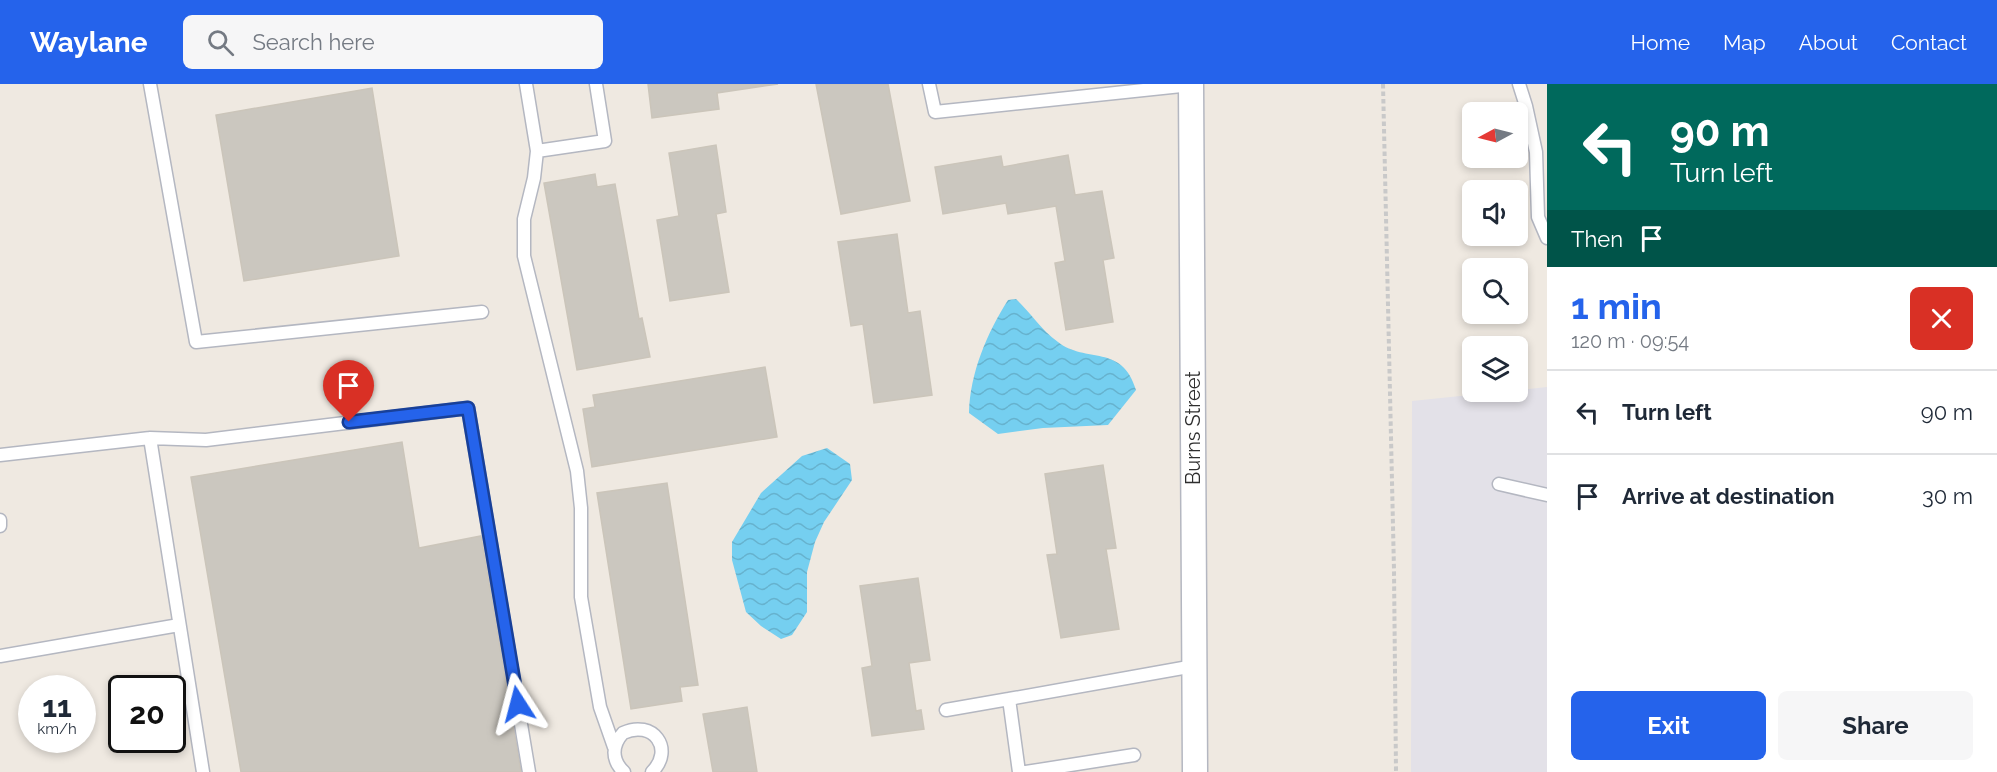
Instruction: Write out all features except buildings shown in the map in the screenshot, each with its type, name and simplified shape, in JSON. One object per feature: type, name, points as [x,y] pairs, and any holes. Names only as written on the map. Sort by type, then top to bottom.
[{"type":"street","name":"Burns Street","points":[[1191,84],[1195,772]]},
{"type":"lane","points":[[150,84],[196,342],[482,312]]},
{"type":"lane","points":[[526,84],[537,151],[534,178],[524,219],[524,256],[577,471],[581,508],[581,597],[600,708],[614,747],[615,761],[624,772]]},
{"type":"lane","points":[[537,151],[605,141],[596,84]]},
{"type":"lane","points":[[929,84],[935,112],[1191,84]]},
{"type":"lane","points":[[1519,84],[1536,152],[1538,217],[1547,238]]},
{"type":"lane","points":[[0,455],[150,438],[206,440],[468,408],[529,772]]},
{"type":"lane","points":[[150,438],[203,772]]},
{"type":"lane","points":[[1499,484],[1547,495]]},
{"type":"lane","points":[[0,520],[0,526]]},
{"type":"lane","points":[[0,656],[179,625]]},
{"type":"lane","points":[[946,710],[1194,666]]},
{"type":"lane","points":[[1010,699],[1020,772]]},
{"type":"lane","points":[[614,747],[623,733],[639,728],[647,730],[659,742],[662,750],[658,766],[652,772]]},
{"type":"lane","points":[[1026,772],[1134,755]]},
{"type":"path","points":[[1383,84],[1394,570],[1396,772]]},
{"type":"shaded area","points":[[1547,387],[1547,772],[1411,772],[1412,401],[1462,396],[1462,402],[1528,402],[1528,389]]},
{"type":"water","points":[[1016,299],[1058,342],[1080,352],[1113,360],[1130,375],[1136,390],[1108,425],[1043,428],[998,434],[969,413],[976,368],[981,354],[1008,300]]},
{"type":"water","points":[[827,448],[850,464],[852,480],[824,522],[815,542],[807,572],[807,612],[792,635],[781,639],[761,626],[746,612],[732,560],[732,542],[761,493],[802,456]]},
{"type":"route","points":[[349,422],[468,408],[518,704]]}]
